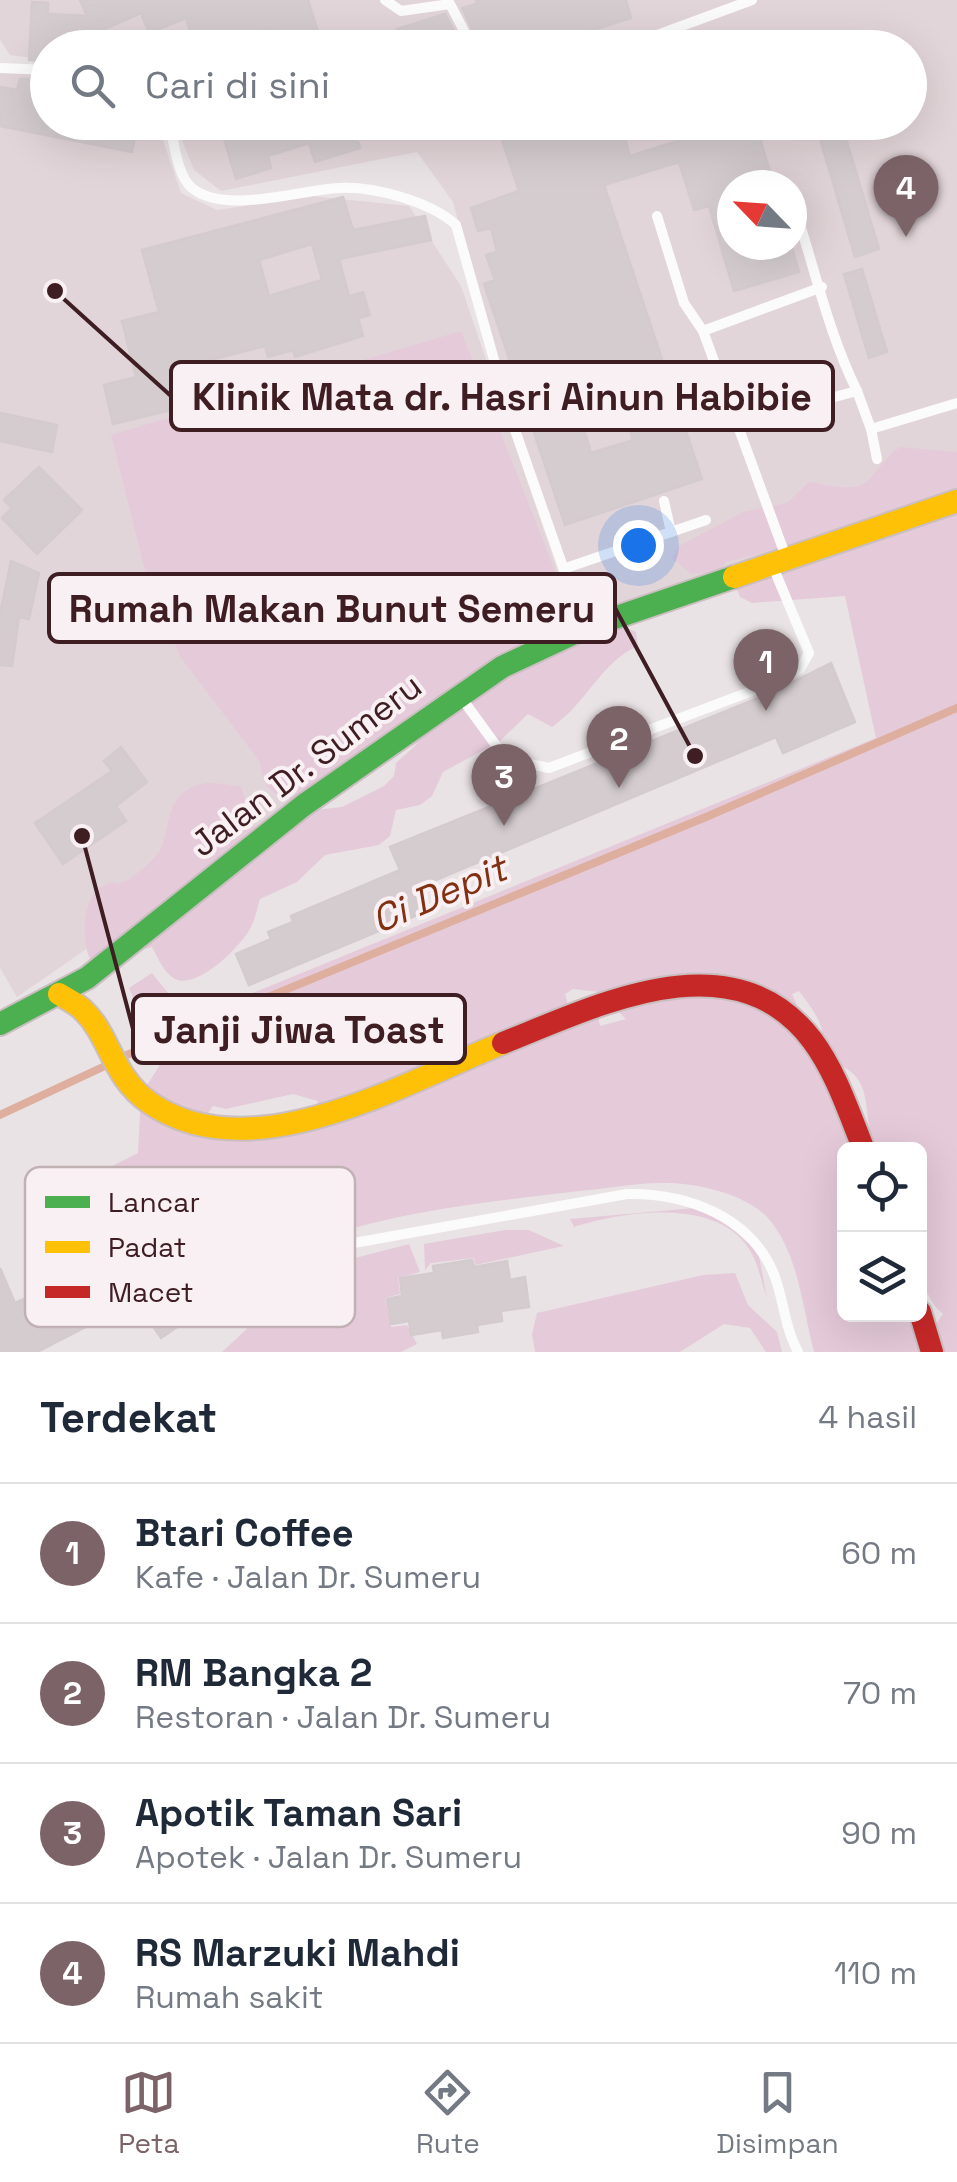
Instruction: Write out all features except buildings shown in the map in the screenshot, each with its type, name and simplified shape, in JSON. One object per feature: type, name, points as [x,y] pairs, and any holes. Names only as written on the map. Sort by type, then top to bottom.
[{"type":"main road","name":"Jalan Dr. Sumeru","points":[[0,1024],[87,978],[304,805],[502,667],[585,628],[957,501]]},
{"type":"main road","points":[[87,978],[90,1021]]},
{"type":"main road","points":[[59,994],[90,1021],[117,1070],[150,1103],[210,1129],[227,1132],[310,1122],[623,995],[678,984],[704,986],[761,998],[802,1027],[830,1072],[861,1142]]},
{"type":"main road","points":[[923,1322],[932,1352]]},
{"type":"lane","points":[[385,0],[401,11],[450,4],[464,30]]},
{"type":"lane","points":[[671,30],[752,0]]},
{"type":"lane","points":[[0,68],[30,69]]},
{"type":"lane","points":[[174,140],[185,179],[202,194],[231,199],[351,189],[421,206],[456,225],[508,412],[585,628]]},
{"type":"lane","points":[[459,695],[506,759],[549,768],[770,684],[800,670],[809,653],[737,423],[703,330],[684,303],[657,216]]},
{"type":"lane","points":[[807,244],[822,287],[833,340],[857,391],[877,459]]},
{"type":"lane","points":[[703,330],[822,287]]},
{"type":"lane","points":[[737,423],[857,391]]},
{"type":"lane","points":[[871,429],[957,403]]},
{"type":"lane","points":[[664,501],[671,532]]},
{"type":"lane","points":[[566,568],[706,520]]},
{"type":"lane","points":[[355,1243],[627,1194],[677,1198],[722,1217],[754,1242],[775,1278],[798,1352]]},
{"type":"shaded area","points":[[0,0],[957,0],[957,486],[586,616],[511,415],[453,202],[417,152],[221,191],[194,170],[182,140],[927,140],[927,30],[30,30],[30,58],[10,55],[0,40]]},
{"type":"shaded area","points":[[0,73],[30,73],[30,140],[163,140],[181,193],[217,210],[312,196],[409,206],[461,286],[572,613],[17,997],[0,968]]},
{"type":"shaded area","points":[[461,331],[562,589],[524,613],[558,595],[571,601],[567,627],[623,626],[636,632],[638,646],[614,662],[552,727],[528,714],[500,741],[443,772],[432,796],[420,805],[396,810],[390,836],[379,845],[325,855],[297,882],[260,899],[245,937],[206,973],[184,981],[175,979],[164,969],[152,947],[91,961],[84,930],[92,898],[107,884],[132,877],[156,855],[163,844],[171,810],[188,789],[208,783],[241,786],[255,829],[297,812],[342,807],[384,786],[394,776],[396,763],[419,742],[303,804],[272,791],[264,780],[260,762],[181,658],[148,583],[111,435]]},
{"type":"shaded area","points":[[900,447],[957,452],[957,1352],[940,1352],[932,1330],[943,1314],[927,1291],[927,1142],[874,1142],[862,1086],[850,1071],[822,1055],[822,1028],[799,991],[792,994],[857,1142],[837,1142],[837,1322],[919,1322],[929,1352],[814,1352],[786,1246],[767,1217],[745,1201],[718,1191],[688,1185],[641,1184],[477,1204],[355,1228],[355,1167],[110,1167],[138,1153],[141,1095],[161,1063],[129,988],[152,973],[189,1019],[876,738],[845,596],[752,603],[740,597],[735,584],[774,550],[726,562],[712,581],[706,573],[691,574],[672,558],[679,546],[743,512],[787,503],[809,482],[854,487],[871,478]],"holes":[[[573,989],[599,992],[626,1019],[600,1026],[596,1008],[571,1016],[565,994]],[[293,1094],[318,1101],[310,1121],[200,1125],[213,1106],[226,1109]]]},
{"type":"shaded area","points":[[706,1207],[758,1251],[767,1298],[752,1254],[738,1236],[719,1223],[670,1213],[619,1216],[574,1227],[570,1219]]},
{"type":"shaded area","points":[[505,1230],[529,1230],[564,1246],[475,1265],[474,1258],[431,1263],[425,1270],[424,1244]]},
{"type":"shaded area","points":[[409,1244],[420,1272],[398,1278],[400,1294],[385,1298],[391,1327],[407,1325],[417,1344],[401,1352],[222,1352],[249,1327],[355,1327],[355,1258]]},
{"type":"shaded area","points":[[735,1273],[748,1305],[777,1332],[782,1352],[766,1352],[750,1328],[724,1324],[680,1352],[535,1352],[532,1334],[537,1313],[703,1275]]},
{"type":"waterway","name":"Ci Depit","points":[[117,1059],[706,817],[957,708]]},
{"type":"waterway","name":"Ci Depit","points":[[0,1115],[105,1066]]},
{"type":"traffic: fast","points":[[0,1024],[87,978],[304,805],[502,667],[585,628],[734,577]]},
{"type":"traffic: slow","points":[[734,577],[957,501]]},
{"type":"traffic: slow","points":[[59,994],[79,1006],[93,1021],[137,1093],[190,1122],[234,1129],[280,1125],[327,1114],[503,1043]]},
{"type":"traffic: jam","points":[[503,1043],[621,998],[704,985],[743,991],[780,1009],[812,1040],[835,1079],[861,1142]]},
{"type":"traffic: jam","points":[[923,1322],[932,1352]]},
{"type":"place","name":"RS Marzuki Mahdi","points":[[906,237]]},
{"type":"place","name":"Klinik Mata dr. Hasri Ainun Habibie","points":[[55,291]]},
{"type":"place","name":"Btari Coffee","points":[[766,711]]},
{"type":"place","name":"Rumah Makan Bunut Semeru","points":[[695,756]]},
{"type":"place","name":"RM Bangka 2","points":[[619,788]]},
{"type":"place","name":"Apotik Taman Sari","points":[[504,826]]},
{"type":"place","name":"Janji Jiwa Toast","points":[[82,836]]}]
